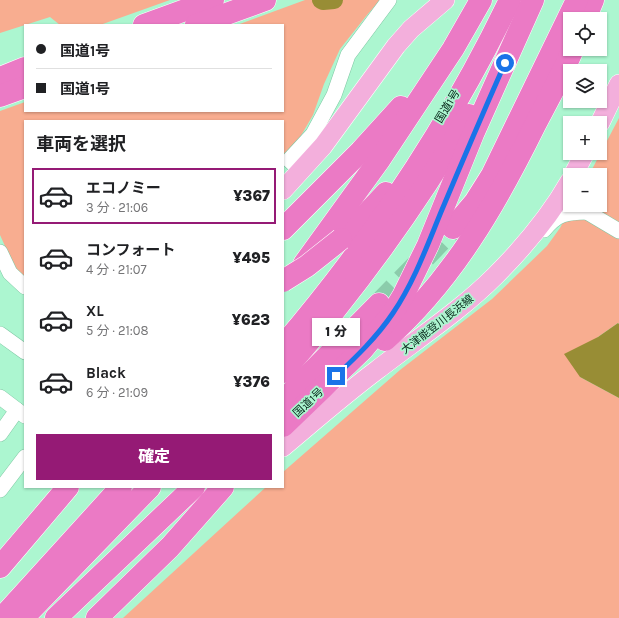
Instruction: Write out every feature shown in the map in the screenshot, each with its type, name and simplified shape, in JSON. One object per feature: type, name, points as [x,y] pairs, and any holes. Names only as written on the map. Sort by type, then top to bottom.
[{"type":"highway","points":[[147,24],[213,0]]},
{"type":"highway","points":[[199,24],[264,0]]},
{"type":"highway","points":[[284,228],[385,126],[445,52],[480,0]]},
{"type":"highway","points":[[284,291],[380,159],[453,49],[480,0]]},
{"type":"highway","name":"国道1号","points":[[284,280],[307,266],[341,239],[376,205],[411,162],[441,117],[506,0]]},
{"type":"highway","points":[[284,345],[349,265],[395,201],[454,107],[492,38],[510,0]]},
{"type":"highway","points":[[284,371],[333,313],[362,275],[428,180],[456,137],[483,90],[507,46],[528,0]]},
{"type":"highway","name":"国道1号","points":[[284,425],[363,349],[392,314],[403,296],[428,244],[473,134],[533,0]]},
{"type":"highway","points":[[453,228],[475,202],[492,175],[577,0]]},
{"type":"highway","points":[[588,12],[593,0]]},
{"type":"highway","points":[[284,425],[393,334],[450,269],[496,201],[570,56]]},
{"type":"highway","points":[[0,78],[24,68]]},
{"type":"highway","points":[[0,96],[24,87]]},
{"type":"highway","points":[[284,400],[379,304]]},
{"type":"highway","points":[[0,566],[67,488]]},
{"type":"highway","points":[[2,618],[120,488]]},
{"type":"highway","points":[[23,618],[149,488]]},
{"type":"highway","points":[[43,618],[172,488]]},
{"type":"highway","points":[[56,618],[193,488]]},
{"type":"highway","points":[[97,618],[170,547],[222,488]]},
{"type":"main road","points":[[284,189],[335,130],[396,46],[411,29],[445,0]]},
{"type":"main road","points":[[603,116],[619,84]]},
{"type":"main road","name":"大津能登川長浜線","points":[[284,446],[375,371],[479,291],[516,254],[538,228],[563,191]]},
{"type":"main road","points":[[0,566],[28,530],[56,488]]},
{"type":"main road","points":[[170,547],[235,488]]},
{"type":"street","points":[[301,171],[289,160],[313,134],[334,94],[348,55],[389,0]]},
{"type":"street","points":[[516,254],[531,243],[558,216],[573,212]]},
{"type":"street","points":[[591,212],[619,231]]},
{"type":"street","points":[[0,252],[10,273],[24,286]]},
{"type":"street","points":[[0,334],[24,351]]},
{"type":"street","points":[[0,397],[21,413],[0,434]]},
{"type":"street","points":[[0,490],[24,458]]},
{"type":"shaded area","points":[[0,0],[170,0],[103,24],[59,24],[50,17],[24,24],[24,25],[0,33]]},
{"type":"shaded area","points":[[305,0],[380,0],[340,49],[324,84],[313,115],[299,139],[284,157],[284,120],[24,120],[24,280],[19,277],[0,235],[0,111],[24,102],[24,112],[284,112],[284,24],[240,24]]},
{"type":"shaded area","points":[[619,118],[619,324],[618,323],[598,337],[580,377],[619,398],[619,618],[123,618],[265,488],[284,488],[284,471],[400,370],[492,299],[547,246],[560,228],[568,212],[607,212],[607,168],[593,168],[597,160],[607,160],[607,141]]},
{"type":"shaded area","points":[[618,323],[619,398],[580,377],[564,354],[598,337]]},
{"type":"waterway","points":[[321,0],[334,0]]},
{"type":"tunnel","points":[[379,304],[453,228]]},
{"type":"route","points":[[336,376],[378,332],[392,314],[403,296],[428,244],[473,134],[505,63]]}]
